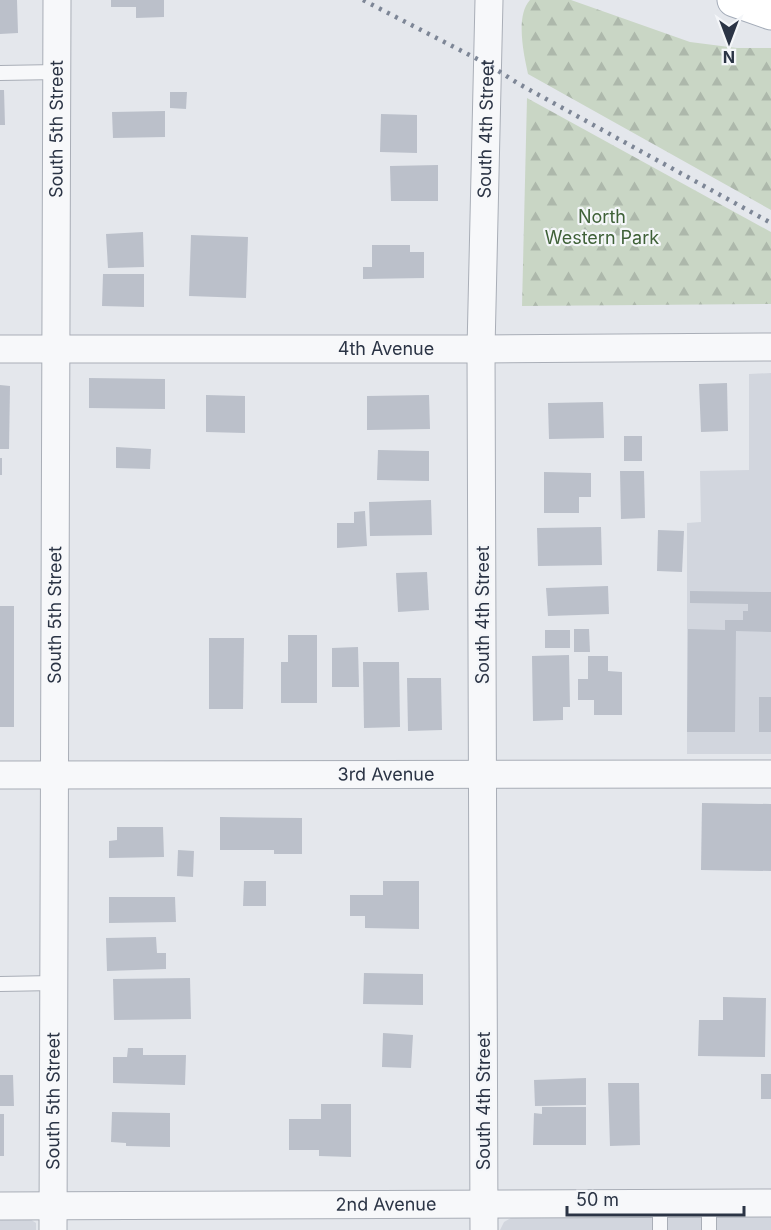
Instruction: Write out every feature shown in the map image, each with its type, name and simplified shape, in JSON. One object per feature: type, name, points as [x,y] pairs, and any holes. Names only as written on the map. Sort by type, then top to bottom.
[{"type":"main road","points":[[734,0],[771,13]]},
{"type":"street","name":"South 5th Street","points":[[53,1218],[54,576],[58,350],[57,0]]},
{"type":"street","name":"South 4th Street","points":[[484,1217],[481,350],[489,0]]},
{"type":"street","name":"4th Avenue","points":[[0,349],[481,350],[771,347]]},
{"type":"street","name":"3rd Avenue","points":[[0,775],[771,774]]},
{"type":"street","name":"2nd Avenue","points":[[0,1206],[53,1218],[709,1217],[771,1203]]},
{"type":"lane","points":[[0,73],[57,72]]},
{"type":"lane","points":[[0,984],[54,984]]},
{"type":"shaded area","points":[[771,373],[771,754],[687,754],[687,523],[701,522],[700,471],[749,470],[749,374]]},
{"type":"shaded area","points":[[0,1216],[25,1216],[36,1223],[36,1230],[0,1230]]},
{"type":"shaded area","points":[[771,1216],[771,1230],[500,1230],[504,1222],[511,1218],[522,1217]]},
{"type":"green space","points":[[530,0],[571,0],[690,42],[737,48],[771,48],[771,210],[528,74],[522,25],[525,7]]},
{"type":"green space","name":"North Western Park","points":[[527,98],[771,232],[771,304],[522,306]]},
{"type":"building","points":[[0,0],[17,0],[18,33],[0,34]]},
{"type":"building","points":[[111,0],[164,0],[164,17],[136,18],[136,7],[111,7]]},
{"type":"building","points":[[0,90],[4,90],[5,125],[0,125]]},
{"type":"building","points":[[170,92],[187,92],[186,109],[170,108]]},
{"type":"building","points":[[165,111],[165,137],[113,138],[112,112]]},
{"type":"building","points":[[381,114],[417,115],[417,153],[380,152]]},
{"type":"building","points":[[438,165],[438,201],[391,201],[390,166]]},
{"type":"building","points":[[143,232],[144,267],[108,268],[106,234]]},
{"type":"building","points":[[191,235],[248,237],[246,298],[189,296]]},
{"type":"building","points":[[372,245],[410,245],[410,252],[424,252],[424,278],[363,279],[363,267],[372,267]]},
{"type":"building","points":[[103,274],[144,274],[144,307],[102,306]]},
{"type":"building","points":[[89,378],[165,379],[165,409],[89,408]]},
{"type":"building","points":[[727,383],[728,431],[701,432],[699,384]]},
{"type":"building","points":[[0,385],[10,386],[9,449],[0,449]]},
{"type":"building","points":[[206,395],[245,396],[245,433],[206,432]]},
{"type":"building","points":[[429,395],[430,429],[367,430],[367,396]]},
{"type":"building","points":[[603,402],[604,438],[549,439],[548,403]]},
{"type":"building","points":[[624,436],[642,436],[642,461],[624,461]]},
{"type":"building","points":[[116,447],[151,449],[150,469],[116,468]]},
{"type":"building","points":[[378,450],[429,451],[429,481],[377,480]]},
{"type":"building","points":[[0,458],[2,458],[2,475],[0,475]]},
{"type":"building","points":[[620,471],[644,471],[645,518],[621,519]]},
{"type":"building","points":[[544,472],[591,473],[591,497],[579,497],[579,513],[544,513]]},
{"type":"building","points":[[431,500],[432,535],[370,536],[369,502]]},
{"type":"building","points":[[365,511],[367,546],[337,548],[337,523],[354,523],[354,512]]},
{"type":"building","points":[[601,527],[602,565],[538,566],[537,528]]},
{"type":"building","points":[[658,530],[684,531],[682,572],[657,571]]},
{"type":"building","points":[[427,572],[429,610],[398,612],[396,573]]},
{"type":"building","points":[[608,586],[609,614],[548,616],[546,588]]},
{"type":"building","points":[[690,591],[771,592],[771,632],[736,631],[735,732],[687,732],[688,629],[725,630],[725,620],[743,620],[743,611],[748,611],[748,604],[690,603]]},
{"type":"building","points":[[0,606],[14,606],[14,727],[0,727]]},
{"type":"building","points":[[574,629],[589,629],[590,652],[574,652]]},
{"type":"building","points":[[545,630],[570,630],[570,648],[545,648]]},
{"type":"building","points":[[288,635],[317,635],[317,703],[281,703],[281,662],[288,662]]},
{"type":"building","points":[[209,638],[244,638],[243,709],[209,709]]},
{"type":"building","points":[[358,647],[359,687],[332,687],[332,648]]},
{"type":"building","points":[[569,655],[570,707],[563,707],[563,720],[533,721],[532,656]]},
{"type":"building","points":[[588,656],[608,656],[608,671],[622,672],[622,715],[594,715],[594,700],[578,700],[578,679],[588,679]]},
{"type":"building","points":[[363,662],[399,662],[400,727],[364,728]]},
{"type":"building","points":[[407,678],[441,678],[442,730],[408,731]]},
{"type":"building","points":[[759,697],[771,697],[771,732],[759,732]]},
{"type":"building","points":[[702,803],[771,804],[771,871],[701,870]]},
{"type":"building","points":[[220,817],[302,818],[302,854],[274,854],[274,850],[220,850]]},
{"type":"building","points":[[117,827],[163,827],[164,857],[109,858],[109,841],[117,840]]},
{"type":"building","points":[[178,850],[194,851],[193,877],[177,876]]},
{"type":"building","points":[[244,881],[266,881],[266,906],[243,906]]},
{"type":"building","points":[[383,881],[419,881],[419,929],[365,928],[365,916],[350,916],[350,895],[383,895]]},
{"type":"building","points":[[109,897],[175,897],[176,922],[109,923]]},
{"type":"building","points":[[156,937],[157,953],[166,953],[166,969],[107,971],[106,938]]},
{"type":"building","points":[[364,973],[423,974],[423,1005],[363,1004]]},
{"type":"building","points":[[190,978],[191,1019],[114,1020],[113,979]]},
{"type":"building","points":[[723,997],[766,998],[765,1057],[698,1056],[699,1020],[723,1020]]},
{"type":"building","points":[[383,1033],[413,1035],[411,1068],[382,1067]]},
{"type":"building","points":[[128,1048],[143,1048],[143,1055],[186,1055],[185,1085],[113,1083],[113,1057],[127,1057]]},
{"type":"building","points":[[761,1074],[771,1074],[771,1099],[761,1099]]},
{"type":"building","points":[[0,1075],[13,1075],[14,1106],[0,1106]]},
{"type":"building","points":[[586,1078],[586,1105],[535,1106],[534,1080]]},
{"type":"building","points":[[608,1083],[639,1083],[640,1145],[610,1146]]},
{"type":"building","points":[[321,1104],[351,1104],[351,1157],[319,1156],[319,1150],[289,1150],[289,1119],[321,1119]]},
{"type":"building","points":[[542,1107],[586,1107],[586,1145],[533,1145],[534,1113],[542,1114]]},
{"type":"building","points":[[112,1112],[170,1113],[170,1147],[126,1146],[126,1143],[111,1142]]},
{"type":"building","points":[[0,1114],[4,1114],[4,1156],[0,1156]]},
{"type":"railway","points":[[363,0],[489,65],[519,84],[771,223]]}]
